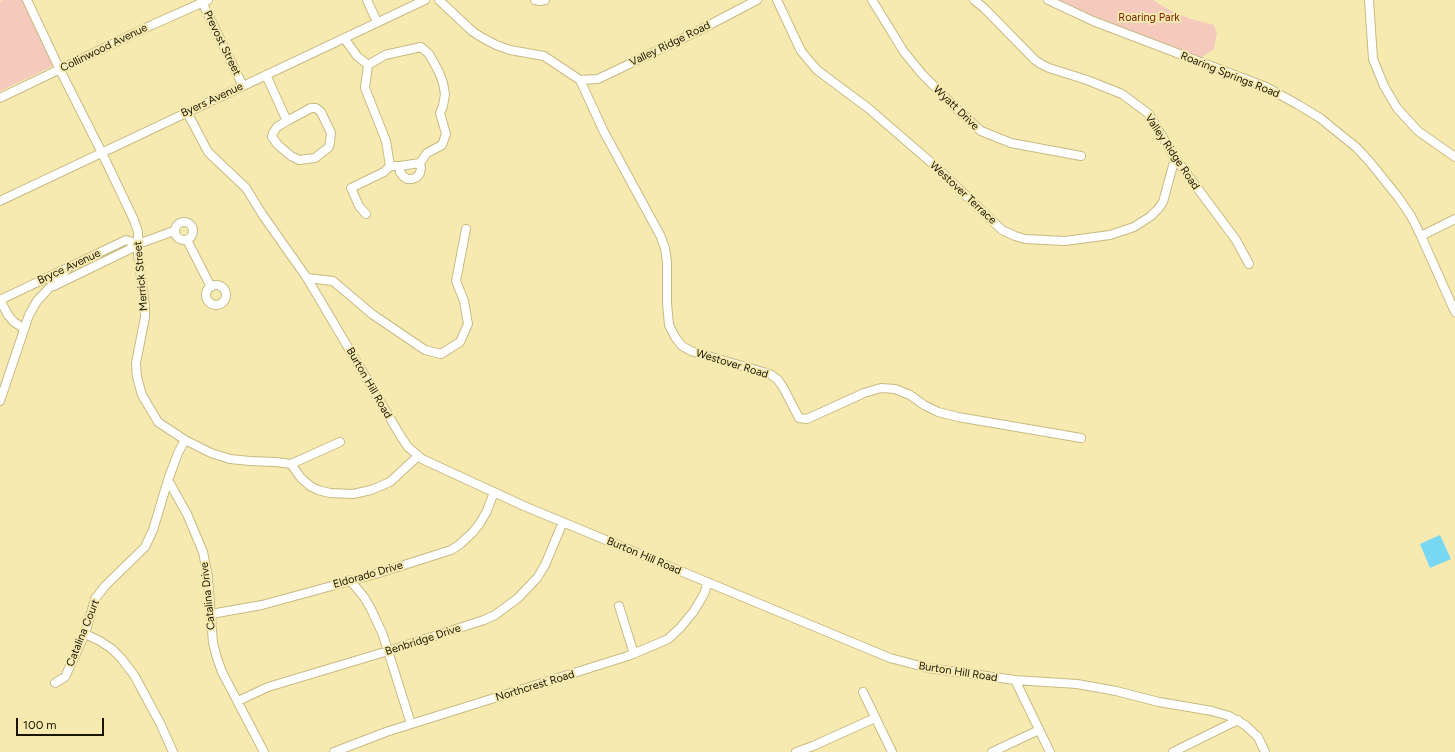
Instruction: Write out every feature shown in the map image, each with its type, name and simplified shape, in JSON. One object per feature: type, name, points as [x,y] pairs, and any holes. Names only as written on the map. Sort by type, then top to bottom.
[{"type":"street","name":"Merrick Street","points":[[27,0],[102,153],[134,220],[138,232],[145,317],[136,363],[137,377],[142,395],[158,422],[185,440],[211,453],[230,459],[250,462],[276,462],[291,464]]},
{"type":"street","points":[[367,0],[377,22]]},
{"type":"street","name":"Byers Avenue","points":[[0,201],[425,0]]},
{"type":"street","points":[[439,0],[472,31],[481,37],[510,50],[544,56],[580,80]]},
{"type":"street","points":[[535,0],[545,0]]},
{"type":"street","name":"Valley Ridge Road","points":[[580,80],[598,79],[696,32],[757,0]]},
{"type":"street","name":"Westover Terrace","points":[[777,0],[801,51],[817,70],[880,118],[934,165],[1002,230],[1016,236],[1024,239],[1065,241],[1110,235],[1134,227],[1158,210],[1163,202],[1175,158]]},
{"type":"street","name":"Wyatt Drive","points":[[872,0],[904,52],[922,74],[980,131],[1011,143],[1081,156]]},
{"type":"street","name":"Valley Ridge Road","points":[[974,0],[984,8],[1035,60],[1041,64],[1122,94],[1149,114],[1175,158],[1236,240],[1249,264]]},
{"type":"street","points":[[1369,0],[1373,59],[1384,86],[1398,108],[1418,131],[1455,157]]},
{"type":"street","name":"Collinwood Avenue","points":[[0,98],[204,1]]},
{"type":"street","name":"Prevost Street","points":[[204,1],[243,86]]},
{"type":"street","name":"Roaring Springs Road","points":[[1052,1],[1093,21],[1266,87],[1320,118],[1357,148],[1398,197],[1411,216],[1421,236],[1455,312]]},
{"type":"street","points":[[344,38],[357,56],[368,66]]},
{"type":"street","points":[[390,166],[386,140],[365,88],[368,66],[385,55],[421,47],[429,54],[441,77],[445,94],[440,113],[446,134],[442,145],[427,153],[420,163],[420,173],[417,177],[407,179],[400,172],[400,166]]},
{"type":"street","points":[[266,75],[287,121]]},
{"type":"street","name":"Westover Road","points":[[580,80],[604,132],[660,235],[665,248],[667,262],[667,303],[669,325],[675,337],[682,346],[691,351],[770,374],[778,380],[800,418],[807,419],[864,393],[881,388],[894,389],[910,395],[924,405],[938,412],[958,417],[1081,438]]},
{"type":"street","points":[[311,108],[316,108],[321,112],[331,134],[329,147],[314,158],[299,160],[291,156],[278,145],[272,137],[277,128],[287,121],[311,108]]},
{"type":"street","name":"Burton Hill Road","points":[[187,112],[208,152],[246,188],[262,214],[307,278],[400,435],[408,447],[418,456],[494,492],[563,522],[890,658],[928,668],[1015,680],[1072,683],[1116,691],[1159,702],[1212,711],[1238,720],[1258,737],[1265,752]]},
{"type":"street","points":[[366,214],[359,206],[351,188],[384,172],[390,166],[420,163]]},
{"type":"street","points":[[1421,236],[1455,219]]},
{"type":"street","points":[[183,221],[190,223],[194,228],[193,235],[188,240],[181,240],[176,236],[174,231],[177,224],[183,221]]},
{"type":"street","points":[[307,278],[333,281],[372,314],[424,350],[441,354],[460,342],[468,324],[464,301],[456,281],[466,228]]},
{"type":"street","name":"Bryce Avenue","points":[[47,290],[138,244],[174,231]]},
{"type":"street","name":"Bryce Avenue","points":[[0,300],[126,240],[138,244]]},
{"type":"street","points":[[188,240],[211,287]]},
{"type":"street","points":[[0,401],[23,328],[29,315],[37,301],[68,268]]},
{"type":"street","points":[[0,300],[8,315],[14,322],[23,328]]},
{"type":"street","points":[[168,480],[178,453],[185,440]]},
{"type":"street","points":[[340,442],[291,464],[301,478],[310,486],[318,490],[338,494],[353,494],[371,490],[390,482],[418,456]]},
{"type":"street","name":"Catalina Drive","points":[[168,480],[187,514],[203,552],[208,577],[213,643],[217,658],[222,672],[264,752]]},
{"type":"street","name":"Catalina Court","points":[[55,683],[65,677],[85,634],[95,599],[105,586],[145,546],[153,530],[168,480]]},
{"type":"street","name":"Eldorado Drive","points":[[211,614],[262,605],[451,550],[473,532],[480,523],[494,492]]},
{"type":"street","name":"Benbridge Drive","points":[[238,701],[268,687],[388,651],[484,620],[495,615],[518,598],[538,578],[563,522]]},
{"type":"street","points":[[350,580],[361,593],[371,609],[383,635],[411,724]]},
{"type":"street","name":"Northcrest Road","points":[[334,752],[386,732],[634,654],[668,639],[680,628],[700,602],[708,582]]},
{"type":"street","points":[[619,606],[634,654]]},
{"type":"street","points":[[85,634],[100,641],[112,650],[134,675],[173,752]]},
{"type":"street","points":[[1015,680],[1050,752]]},
{"type":"street","points":[[863,692],[892,752]]},
{"type":"street","points":[[796,752],[813,746],[875,718]]},
{"type":"street","points":[[1173,752],[1238,720]]},
{"type":"street","points":[[992,752],[1039,730]]},
{"type":"green space","points":[[3,0],[22,0],[53,66],[0,91],[0,2]]},
{"type":"green space","name":"Roaring Park","points":[[1057,0],[1153,0],[1169,10],[1191,19],[1214,25],[1217,33],[1214,49],[1199,59],[1079,11]]},
{"type":"water","points":[[1440,535],[1451,559],[1430,568],[1420,544]]}]
